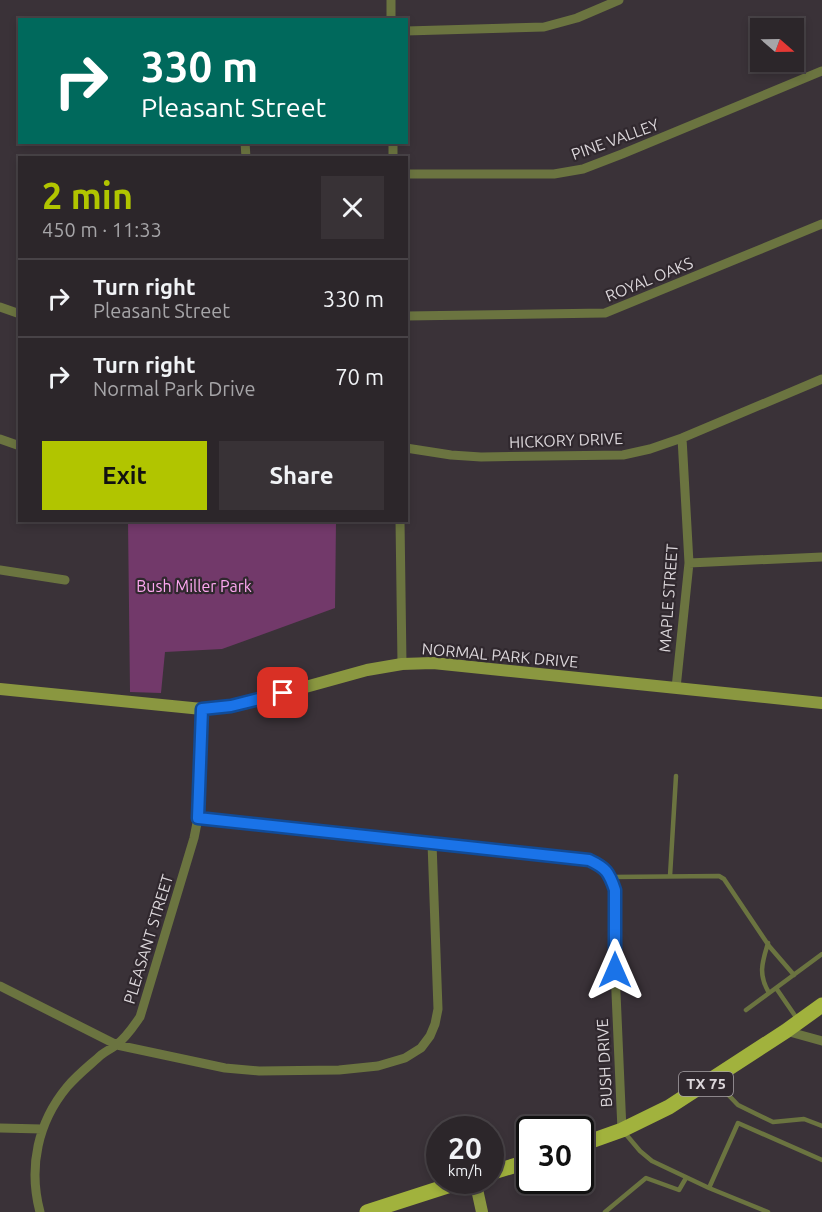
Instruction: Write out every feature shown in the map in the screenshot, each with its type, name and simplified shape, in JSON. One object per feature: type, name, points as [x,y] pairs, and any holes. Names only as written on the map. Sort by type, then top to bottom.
[{"type":"main road","name":"TX 75","points":[[594,1139],[622,1130],[669,1107],[714,1080],[822,1005]]},
{"type":"main road","points":[[367,1212],[426,1193]]},
{"type":"street","points":[[391,0],[391,18]]},
{"type":"street","points":[[408,31],[544,27],[577,18],[619,0]]},
{"type":"street","name":"PINE VALLEY","points":[[408,174],[554,174],[583,169],[822,71]]},
{"type":"street","name":"ROYAL OAKS","points":[[408,316],[605,313],[822,224]]},
{"type":"street","points":[[0,307],[18,313]]},
{"type":"street","name":"HICKORY DRIVE","points":[[408,448],[482,458],[632,453],[682,438],[822,379]]},
{"type":"street","name":"MAPLE STREET","points":[[676,688],[688,563],[682,438]]},
{"type":"street","points":[[0,439],[18,445]]},
{"type":"street","points":[[400,522],[402,664]]},
{"type":"street","points":[[688,563],[822,557]]},
{"type":"street","points":[[0,570],[65,580]]},
{"type":"street","name":"NORMAL PARK DRIVE","points":[[0,689],[202,709],[242,704],[367,670],[402,664],[433,663],[822,703]]},
{"type":"street","name":"PLEASANT STREET","points":[[40,1212],[35,1174],[37,1149],[42,1129],[52,1108],[69,1085],[106,1051],[129,1034],[140,1017],[191,849],[198,818],[202,709]]},
{"type":"street","points":[[198,818],[589,860],[603,866],[610,877]]},
{"type":"street","points":[[0,986],[117,1045],[225,1068],[259,1071],[339,1070],[378,1066],[405,1058],[421,1048],[430,1036],[438,1009],[432,843]]},
{"type":"street","name":"BUSH DRIVE","points":[[610,877],[615,890],[615,970],[622,1130]]},
{"type":"street","points":[[786,1031],[822,1041]]},
{"type":"street","points":[[0,1128],[42,1129]]},
{"type":"street","points":[[478,1194],[482,1212]]},
{"type":"lane","points":[[670,876],[676,776]]},
{"type":"lane","points":[[610,877],[719,876],[724,879],[768,943],[794,975]]},
{"type":"lane","points":[[768,943],[761,965],[763,983],[769,993]]},
{"type":"lane","points":[[746,1010],[822,954]]},
{"type":"lane","points":[[776,988],[800,1022]]},
{"type":"lane","points":[[714,1080],[738,1105],[773,1122],[804,1119],[822,1126]]},
{"type":"lane","points":[[709,1188],[738,1123],[822,1160]]},
{"type":"lane","points":[[622,1130],[647,1157],[657,1164],[768,1212]]},
{"type":"lane","points":[[605,1212],[646,1178],[679,1190],[686,1178]]},
{"type":"green space","name":"Bush Miller Park","points":[[128,522],[336,522],[335,608],[222,649],[165,652],[161,693],[130,692]]},
{"type":"route","points":[[283,693],[231,706],[202,709],[198,818],[589,860],[603,866],[615,890],[615,970]]}]
